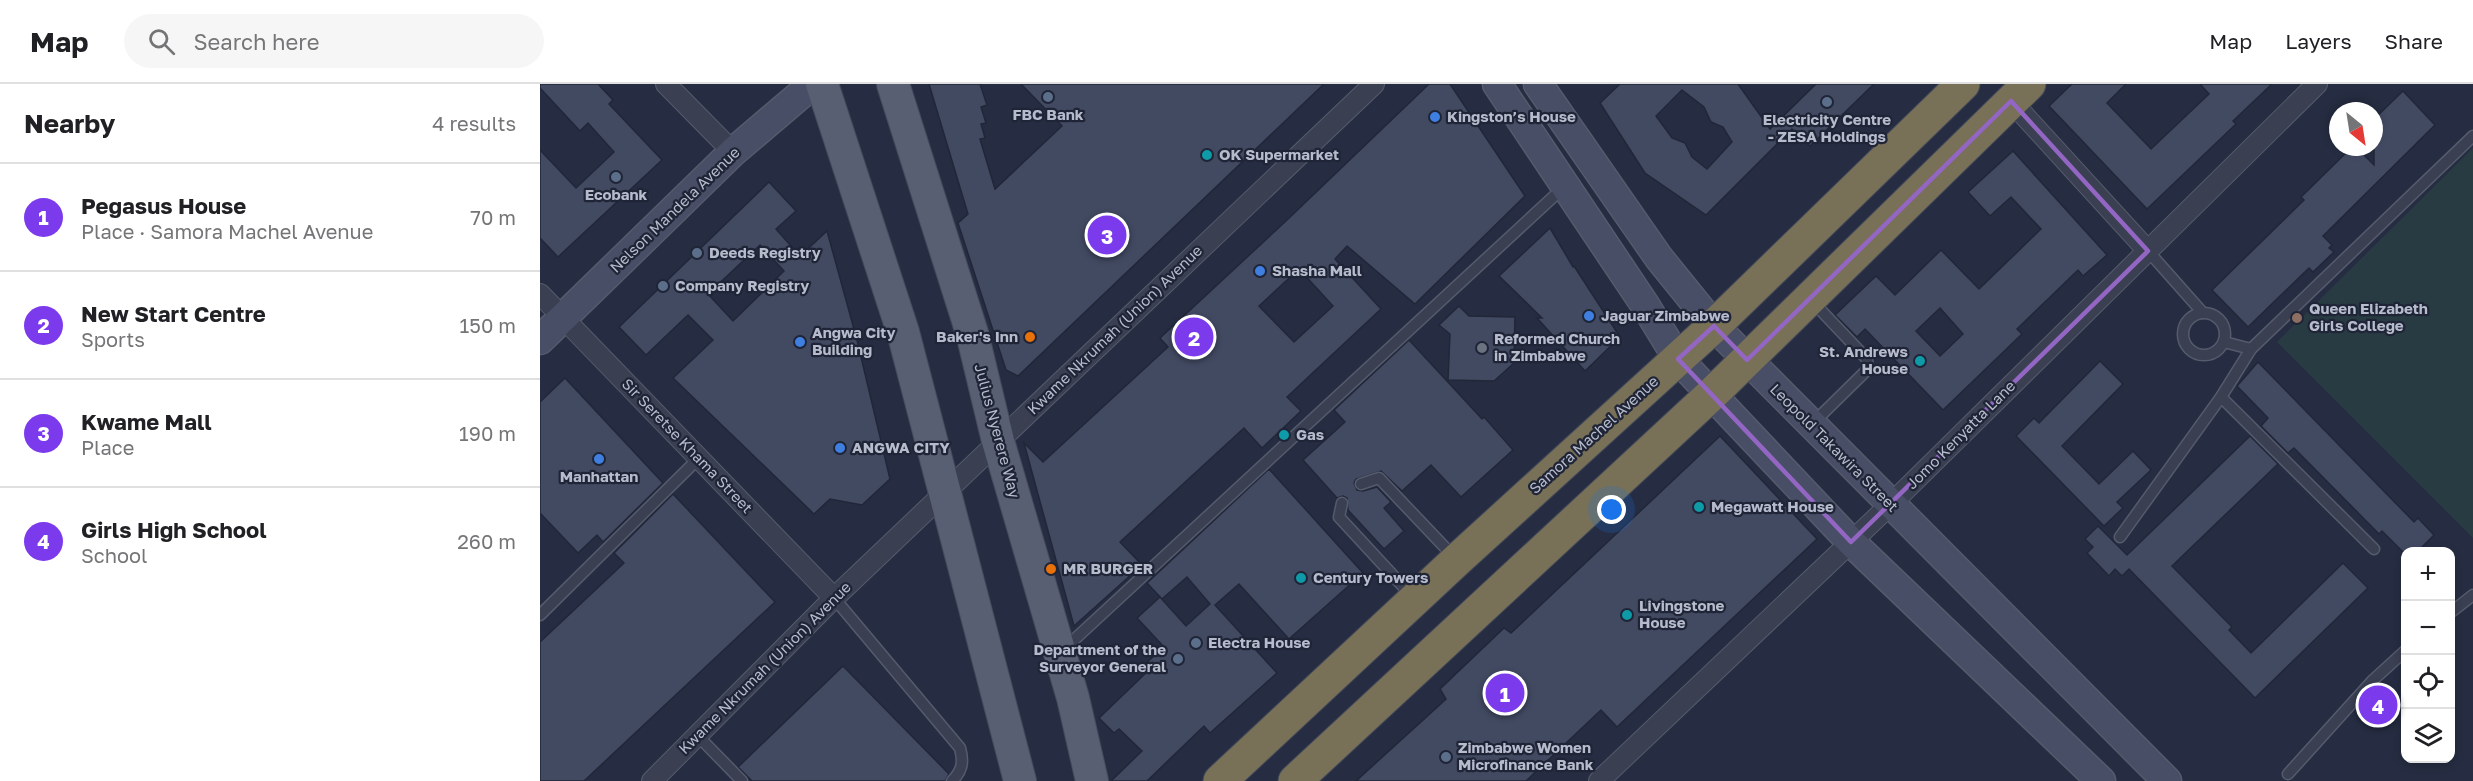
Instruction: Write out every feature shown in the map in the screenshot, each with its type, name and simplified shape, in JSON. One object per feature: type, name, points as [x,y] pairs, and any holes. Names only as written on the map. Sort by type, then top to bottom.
[{"type":"highway","name":"Samora Machel Avenue","points":[[1220,781],[1457,560],[1714,326],[1963,84]]},
{"type":"highway","points":[[1295,781],[1712,394],[2020,93]]},
{"type":"main road","name":"Nelson Mandela Avenue","points":[[540,340],[733,152],[813,84]]},
{"type":"main road","points":[[822,84],[903,332],[1020,781]]},
{"type":"main road","name":"Julius Nyerere Way","points":[[892,84],[972,333],[998,441],[1073,698],[1092,781]]},
{"type":"main road","points":[[1497,84],[1678,359],[1851,542],[2101,781]]},
{"type":"main road","name":"Leopold Takawira Street","points":[[1538,84],[1659,258],[1714,326],[1811,426],[2167,781]]},
{"type":"street","points":[[666,84],[733,152]]},
{"type":"street","name":"Kwame Nkrumah (Union) Avenue","points":[[652,781],[834,598],[1374,84]]},
{"type":"street","name":"Jomo Kenyatta Lane","points":[[1599,781],[1890,505],[2317,84]]},
{"type":"street","points":[[2020,93],[2148,251]]},
{"type":"street","name":"Sir Seretse Khama Street","points":[[540,294],[834,598]]},
{"type":"lane","points":[[2120,537],[2221,397],[2251,349],[2473,136]]},
{"type":"lane","points":[[1059,654],[1565,186]]},
{"type":"lane","points":[[2148,251],[2203,314]]},
{"type":"lane","points":[[1810,298],[1867,359],[1868,369],[1811,426]]},
{"type":"lane","points":[[2211,314],[2223,325],[2224,342],[2213,354],[2197,354],[2190,350],[2183,336],[2184,328],[2195,316],[2211,314]]},
{"type":"lane","points":[[2224,342],[2251,349]]},
{"type":"lane","points":[[2221,397],[2374,549]]},
{"type":"lane","points":[[540,615],[699,458]]},
{"type":"lane","points":[[1361,484],[1379,478],[1457,560]]},
{"type":"lane","points":[[1342,503],[1339,517],[1416,600]]},
{"type":"lane","points":[[2455,610],[2473,595]]},
{"type":"lane","points":[[834,598],[960,748],[963,760],[959,773],[952,781]]},
{"type":"lane","points":[[2288,774],[2372,681],[2401,655]]},
{"type":"lane","points":[[697,735],[742,781]]},
{"type":"highlighted area","points":[[2011,101],[2148,251],[1851,542],[1678,359],[1714,326],[1747,360]]},
{"type":"shaded area","points":[[2473,148],[2473,538],[2277,342]]},
{"type":"building","name":"Ecobank","points":[[540,84],[598,84],[613,100],[609,104],[662,160],[558,257],[540,238],[540,150],[576,188],[614,152],[588,123],[580,131],[540,88]]},
{"type":"building","points":[[929,84],[980,84],[987,105],[981,107],[986,123],[981,124],[985,138],[980,139],[995,189],[1062,126],[1021,84],[1324,84],[1018,376],[1006,370],[958,223],[968,214]]},
{"type":"building","points":[[1429,84],[1450,84],[1525,196],[1415,304],[1347,246],[1335,259],[1381,309],[1287,397],[1301,411],[1262,448],[1244,428],[1120,542],[1142,565],[1074,626],[1024,443],[1043,462],[1168,347],[1160,338]],"holes":[[[1299,269],[1333,306],[1294,342],[1259,306]]]},
{"type":"building","points":[[1620,84],[1738,84],[1770,129],[1816,84],[1874,84],[1810,146],[1792,129],[1706,215],[1645,173],[1600,103]],"holes":[[[1682,90],[1704,107],[1711,122],[1723,127],[1732,142],[1707,169],[1692,157],[1685,143],[1672,138],[1656,116]]]},
{"type":"building","points":[[2072,84],[2126,84],[2107,103],[2151,149],[2209,94],[2200,84],[2272,84],[2233,121],[2236,124],[2147,209],[2049,106]]},
{"type":"building","points":[[2403,91],[2435,125],[2323,236],[2332,245],[2329,248],[2334,252],[2313,272],[2309,268],[2248,327],[2212,290],[2304,200],[2301,197],[2343,156],[2365,156],[2374,165],[2374,156],[2383,156],[2383,110]]},
{"type":"building","points":[[2013,151],[2107,255],[2083,276],[2078,270],[2017,329],[2022,334],[1943,410],[1865,329],[1857,337],[1835,315],[1876,276],[1895,295],[1941,250],[1979,289],[2041,229],[2011,197],[1990,216],[1968,192]],"holes":[[[1940,308],[1963,334],[1940,356],[1916,331]]]},
{"type":"building","points":[[769,182],[796,211],[776,229],[800,256],[827,231],[857,340],[890,479],[862,505],[830,499],[814,514],[673,378],[713,340],[688,315],[646,355],[619,327]],"holes":[[[760,245],[784,271],[733,321],[708,294]]]},
{"type":"building","points":[[1550,228],[1620,337],[1585,371],[1537,318],[1542,318],[1499,276]]},
{"type":"building","name":"Reformed Church in Zimbabwe","points":[[1459,306],[1469,316],[1515,317],[1514,363],[1494,381],[1448,380],[1450,334],[1439,325]]},
{"type":"building","points":[[1409,340],[1513,450],[1461,497],[1431,465],[1402,491],[1381,471],[1356,479],[1354,483],[1357,490],[1363,491],[1377,487],[1391,502],[1384,508],[1404,531],[1384,549],[1348,510],[1347,498],[1343,496],[1337,498],[1303,460],[1345,422],[1334,410]]},
{"type":"building","points":[[2100,361],[2123,384],[2062,446],[2099,484],[2133,451],[2151,470],[2117,502],[2123,508],[2104,526],[2016,436],[2034,418],[2039,423]]},
{"type":"building","points":[[2258,362],[2414,522],[2418,518],[2434,535],[2422,547],[2401,547],[2401,550],[2382,531],[2379,534],[2294,448],[2288,453],[2261,426],[2268,418],[2237,386]]},
{"type":"building","name":"Manhattan","points":[[565,378],[663,483],[603,542],[597,535],[578,553],[540,513],[540,402]]},
{"type":"building","points":[[1720,436],[1817,539],[1617,727],[1601,710],[1526,781],[1356,781],[1446,699],[1440,689],[1504,628],[1511,633]]},
{"type":"building","points":[[2250,436],[2278,464],[2172,566],[2232,627],[2229,630],[2251,653],[2343,563],[2368,588],[2255,698],[2129,569],[2122,576],[2115,569],[2109,576],[2087,553],[2093,547],[2085,539],[2098,526],[2127,555]]},
{"type":"building","points":[[1269,469],[1363,573],[1289,639],[1239,584],[1215,605],[1277,673],[1210,733],[1204,726],[1147,781],[1111,781],[1142,751],[1119,729],[1114,733],[1099,718],[1148,671],[1144,665],[1164,647],[1137,618],[1160,597],[1186,626],[1210,604],[1187,577],[1162,599],[1147,583]]},
{"type":"building","points":[[673,494],[775,602],[584,781],[540,781],[540,642],[624,563],[614,553]]},
{"type":"building","points":[[843,666],[949,774],[945,781],[752,781],[738,767]]},
{"type":"place","name":"FBC Bank","points":[[1048,97]]},
{"type":"place","name":"Electricity Centre - ZESA Holdings","points":[[1827,102]]},
{"type":"place","name":"Kingston’s House","points":[[1435,117]]},
{"type":"place","name":"OK Supermarket","points":[[1207,155]]},
{"type":"place","name":"Ecobank","points":[[616,177]]},
{"type":"place","name":"Kwame Mall","points":[[1107,235]]},
{"type":"place","name":"Deeds Registry","points":[[697,253]]},
{"type":"place","name":"Shasha Mall","points":[[1260,271]]},
{"type":"place","name":"Company Registry","points":[[663,286]]},
{"type":"place","name":"Jaguar Zimbabwe","points":[[1589,316]]},
{"type":"place","name":"Queen Elizabeth Girls College","points":[[2297,318]]},
{"type":"place","name":"Baker's Inn","points":[[1030,337]]},
{"type":"place","name":"New Start Centre","points":[[1194,337]]},
{"type":"place","name":"Angwa City Building","points":[[800,342]]},
{"type":"place","name":"Reformed Church in Zimbabwe","points":[[1482,348]]},
{"type":"place","name":"St. Andrews House","points":[[1920,361]]},
{"type":"place","name":"Gas","points":[[1284,435]]},
{"type":"place","name":"ANGWA CITY","points":[[840,448]]},
{"type":"place","name":"Manhattan","points":[[599,459]]},
{"type":"place","name":"Megawatt House","points":[[1699,507]]},
{"type":"place","name":"MR BURGER","points":[[1051,569]]},
{"type":"place","name":"Century Towers","points":[[1301,578]]},
{"type":"place","name":"Livingstone House","points":[[1627,615]]},
{"type":"place","name":"Electra House","points":[[1196,643]]},
{"type":"place","name":"Department of the Surveyor General","points":[[1178,659]]},
{"type":"place","name":"Pegasus House","points":[[1505,693]]},
{"type":"place","name":"Girls High School","points":[[2378,705]]},
{"type":"place","name":"Zimbabwe Women Microfinance Bank","points":[[1446,757]]}]
